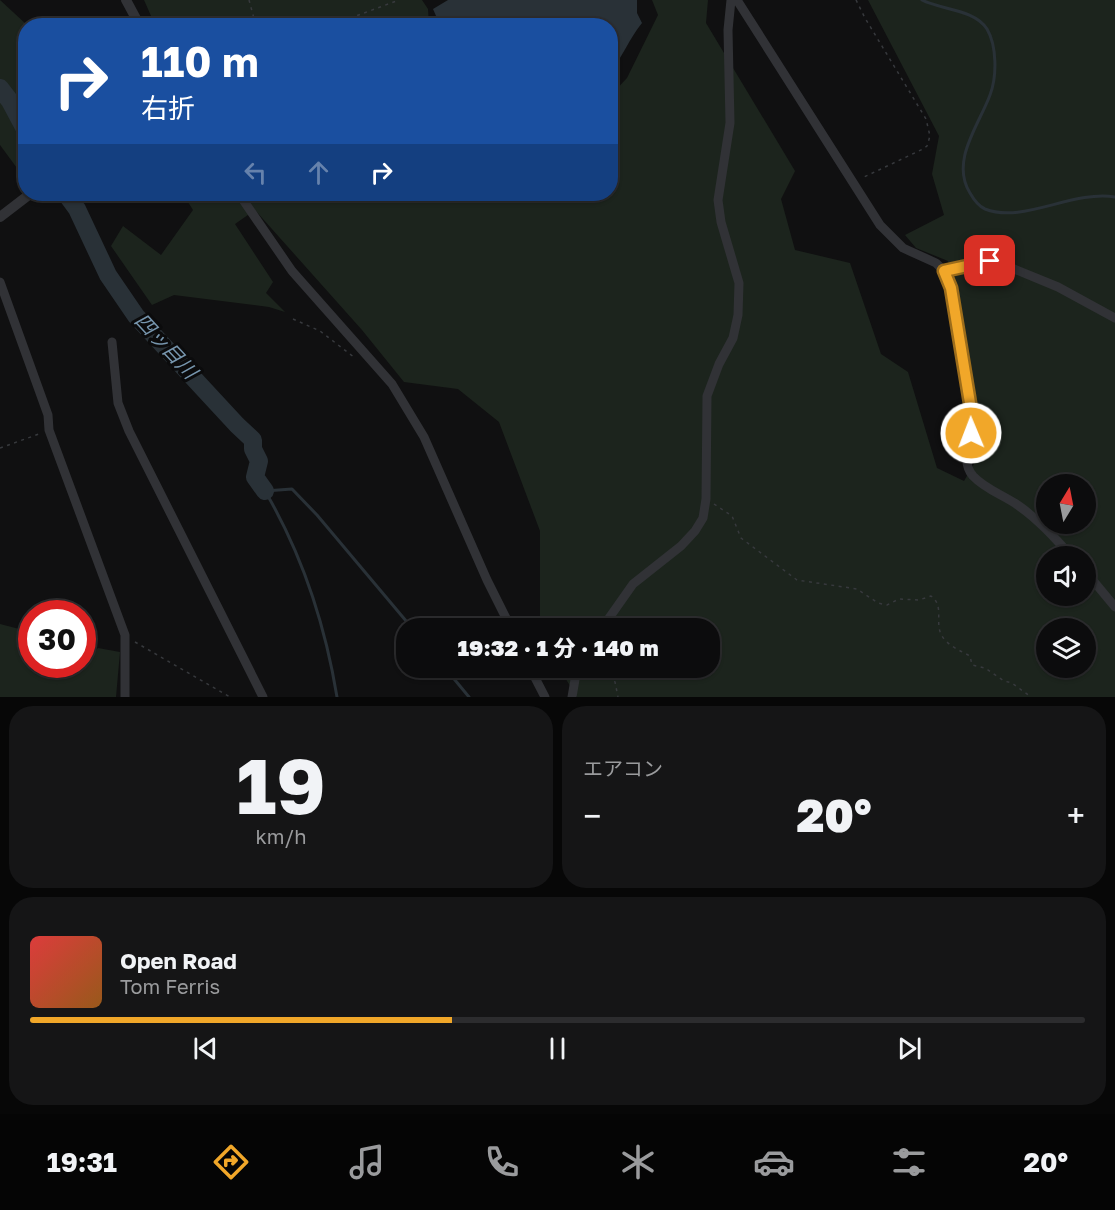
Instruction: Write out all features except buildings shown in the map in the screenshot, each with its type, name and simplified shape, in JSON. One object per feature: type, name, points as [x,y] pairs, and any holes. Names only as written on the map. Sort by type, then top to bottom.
[{"type":"street","points":[[126,0],[136,18]]},
{"type":"street","points":[[609,618],[633,584],[681,546],[703,518],[706,499],[707,396],[719,364],[733,338],[738,315],[739,283],[721,222],[718,200],[730,123],[728,30],[731,0]]},
{"type":"street","points":[[737,0],[880,225],[903,248],[936,263],[944,271],[951,288],[970,403],[971,433],[966,460],[968,469],[985,486],[1018,505],[1051,533],[1062,546]]},
{"type":"street","points":[[0,217],[21,201]]},
{"type":"street","points":[[244,201],[292,271],[397,393],[424,437],[506,618]]},
{"type":"street","points":[[944,271],[990,261],[1002,264],[1058,287],[1115,318]]},
{"type":"street","points":[[0,282],[48,415],[50,430],[125,634],[124,697]]},
{"type":"street","points":[[112,342],[118,403],[129,431],[263,697]]},
{"type":"street","points":[[1096,583],[1115,607]]},
{"type":"street","points":[[535,678],[545,697]]},
{"type":"street","points":[[572,697],[575,678]]},
{"type":"path","points":[[249,0],[254,18]]},
{"type":"path","points":[[351,18],[399,0]]},
{"type":"path","points":[[853,182],[923,149],[927,146],[930,136],[926,119],[856,0]]},
{"type":"path","points":[[293,319],[321,331],[356,358]]},
{"type":"path","points":[[0,448],[50,430]]},
{"type":"path","points":[[706,499],[732,516],[741,538],[797,580],[857,589],[878,603],[887,605],[899,599],[919,600],[931,596],[939,605],[942,636],[950,645],[970,656],[972,665],[985,668],[1031,697]]},
{"type":"path","points":[[125,634],[143,648],[230,697]]},
{"type":"path","points":[[613,678],[618,697]]},
{"type":"shaded area","points":[[0,0],[19,18],[18,169],[0,145]]},
{"type":"shaded area","points":[[144,0],[422,0],[428,9],[429,18],[152,18]]},
{"type":"shaded area","points":[[448,0],[637,0],[637,13],[642,23],[618,60],[618,18],[437,18],[433,9]]},
{"type":"shaded area","points":[[652,0],[708,0],[706,23],[795,171],[781,199],[795,250],[850,263],[881,354],[908,372],[937,468],[964,481],[974,464],[977,418],[948,261],[916,248],[905,235],[944,215],[932,174],[939,136],[868,0],[1115,0],[1115,697],[577,697],[565,678],[720,678],[720,618],[540,618],[540,531],[499,422],[458,389],[404,382],[362,330],[255,210],[235,224],[273,282],[266,293],[285,312],[269,307],[174,295],[152,305],[111,246],[123,226],[161,255],[193,210],[187,201],[618,201],[618,88],[627,78],[658,15]]},
{"type":"shaded area","points":[[0,624],[18,629],[18,678],[96,678],[96,650],[98,648],[120,652],[116,697],[0,697]]},
{"type":"waterway","points":[[922,0],[974,17],[987,29],[993,44],[995,71],[992,88],[968,143],[963,168],[965,181],[978,204],[985,209],[1000,213],[1031,210],[1082,198],[1115,197]]},
{"type":"waterway","name":"四ッ目川","points":[[0,88],[18,116]]},
{"type":"waterway","name":"四ッ目川","points":[[71,201],[108,275],[136,316],[253,440],[253,449],[259,461],[255,477],[265,491]]},
{"type":"waterway","points":[[337,697],[326,643],[310,590],[290,540],[265,491],[292,489],[317,515],[404,618]]},
{"type":"waterway","points":[[453,678],[469,697]]},
{"type":"route","points":[[971,433],[970,403],[951,288],[944,271],[990,261]]}]
